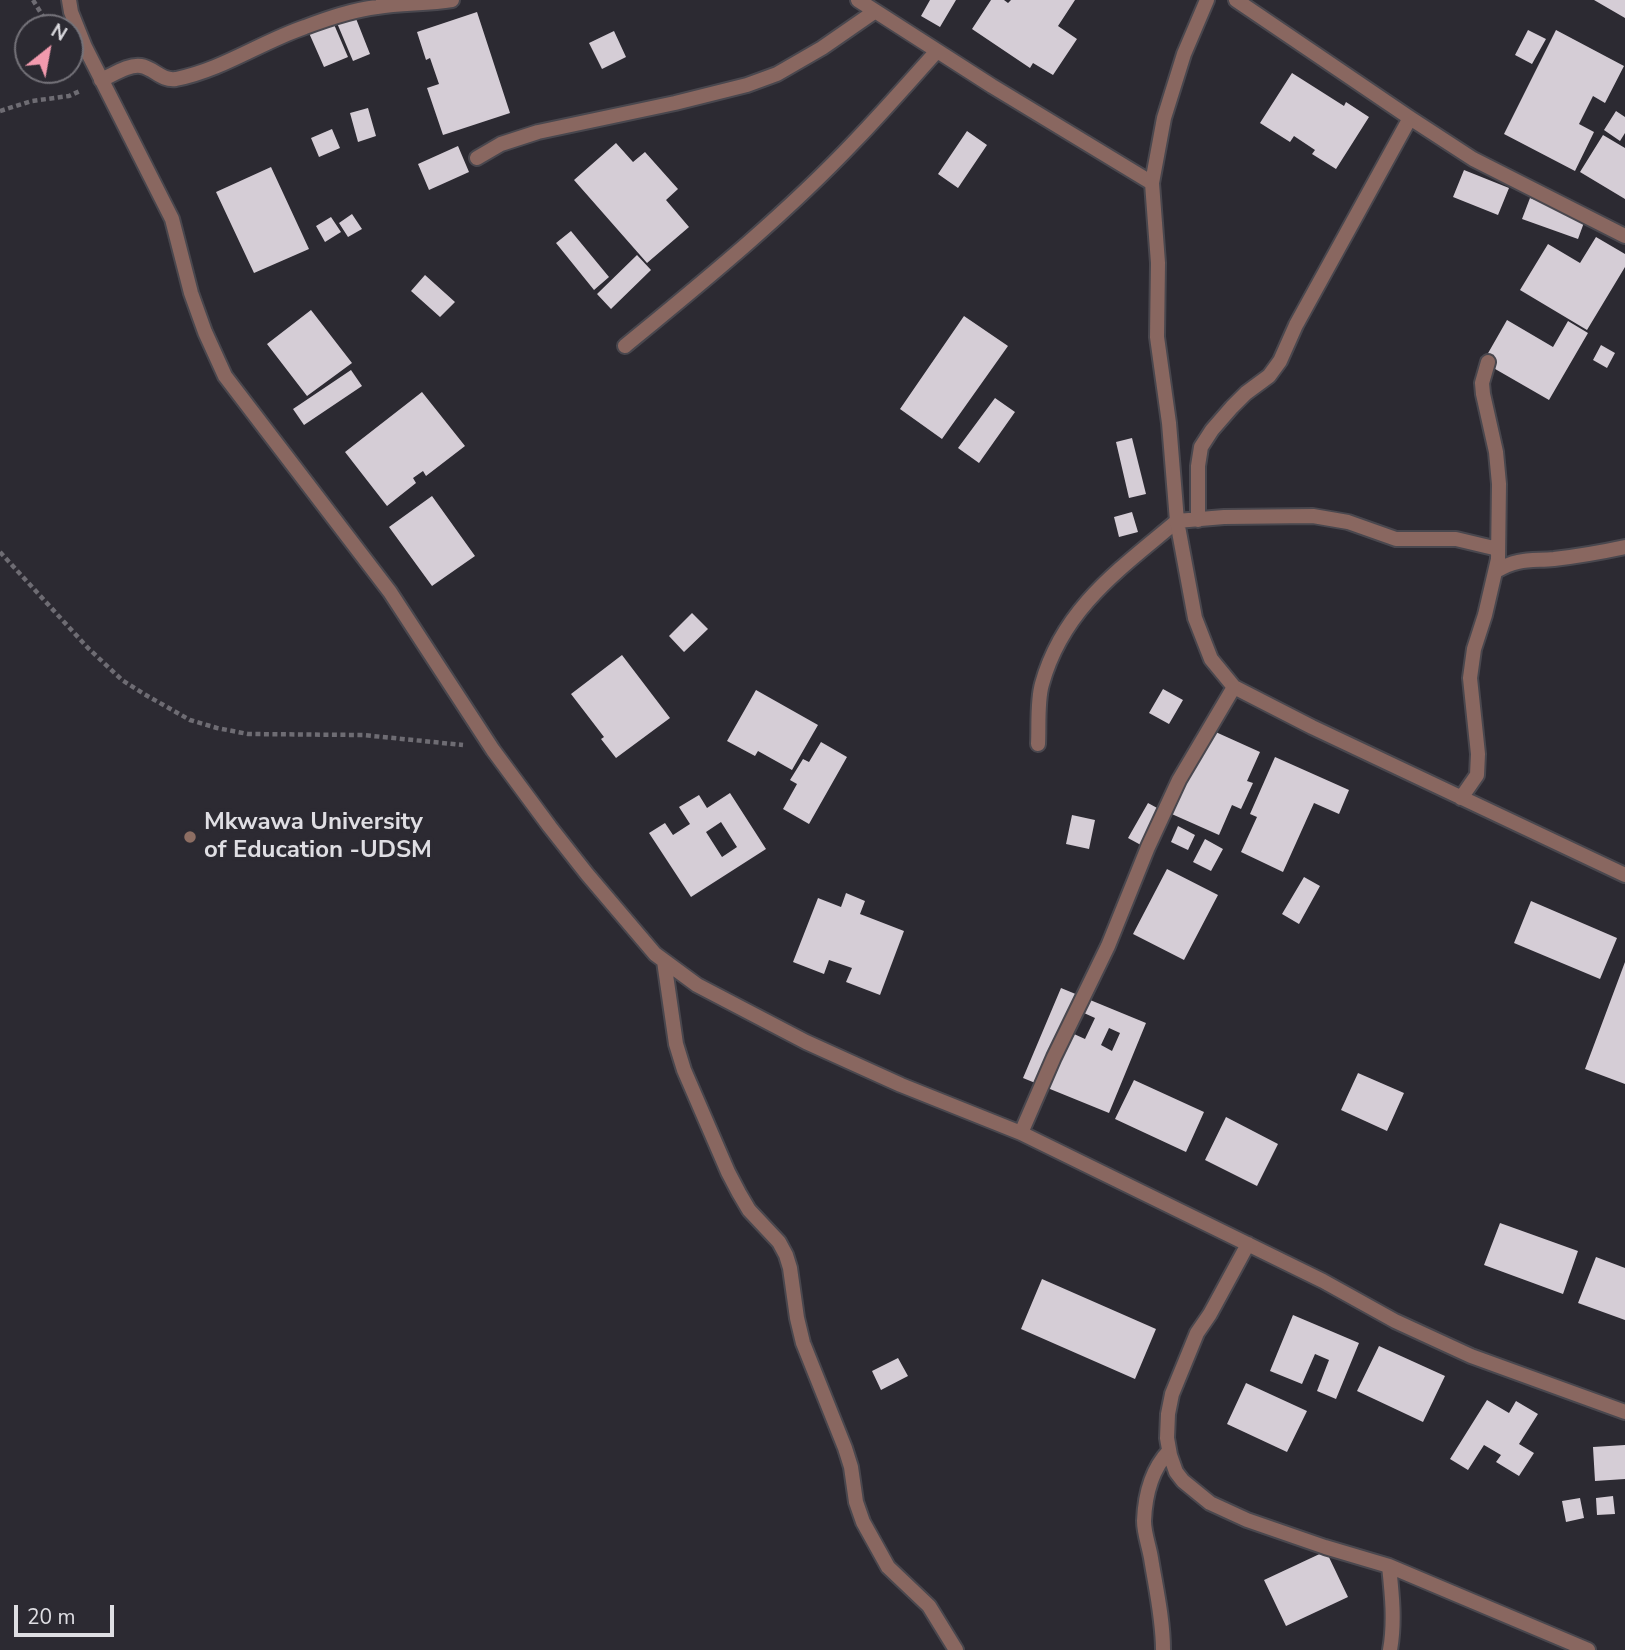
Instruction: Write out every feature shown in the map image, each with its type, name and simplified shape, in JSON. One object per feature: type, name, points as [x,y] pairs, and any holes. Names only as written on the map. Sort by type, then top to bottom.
[{"type":"street","points":[[69,0],[85,47],[172,219],[191,293],[225,376],[390,592],[494,750],[587,874],[655,954],[697,985],[806,1042],[901,1085],[1021,1133],[1323,1281],[1395,1321],[1471,1356],[1625,1412]]},
{"type":"street","points":[[102,80],[140,66],[164,78],[174,79],[222,64],[300,28],[354,11],[452,0]]},
{"type":"street","points":[[858,0],[992,86],[1152,183]]},
{"type":"street","points":[[1207,0],[1184,54],[1164,118],[1152,183],[1158,263],[1157,337],[1169,423],[1177,521],[1195,618],[1212,659],[1234,687],[1312,727],[1625,875]]},
{"type":"street","points":[[1236,0],[1473,159],[1625,236]]},
{"type":"street","points":[[477,158],[501,144],[538,132],[675,103],[747,85],[777,74],[822,48],[874,12]]},
{"type":"street","points":[[625,346],[716,272],[793,202],[854,142],[937,51]]},
{"type":"street","points":[[1198,520],[1200,447],[1232,407],[1269,376],[1280,361],[1296,325],[1410,118]]},
{"type":"street","points":[[1461,798],[1477,775],[1478,754],[1470,678],[1474,649],[1496,571],[1498,549],[1499,484],[1496,452],[1482,383],[1488,362]]},
{"type":"street","points":[[1038,744],[1041,686],[1058,644],[1076,613],[1107,580],[1177,521],[1312,516],[1349,522],[1396,539],[1456,540],[1498,549]]},
{"type":"street","points":[[1496,571],[1521,561],[1555,559],[1625,547]]},
{"type":"street","points":[[1021,1133],[1054,1057],[1108,946],[1179,780],[1234,687]]},
{"type":"street","points":[[664,961],[676,1044],[684,1070],[738,1193],[749,1210],[779,1242],[786,1255],[803,1343],[848,1457],[856,1502],[863,1522],[888,1567],[929,1606],[956,1650]]},
{"type":"street","points":[[1248,1244],[1197,1333],[1172,1394],[1167,1438],[1176,1472],[1182,1481],[1210,1503],[1247,1520],[1389,1566],[1588,1650]]},
{"type":"street","points":[[1163,1650],[1163,1625],[1144,1523],[1152,1476],[1169,1451]]},
{"type":"street","points":[[1389,1566],[1393,1611],[1390,1650]]},
{"type":"path","points":[[0,111],[32,101],[69,96],[102,80]]},
{"type":"path","points":[[0,552],[88,648],[122,680],[190,720],[248,734],[363,735],[494,750]]},
{"type":"building","points":[[930,0],[956,0],[940,27],[921,16]]},
{"type":"building","points":[[991,0],[1004,0],[1008,3],[1011,0],[1075,0],[1058,26],[1077,39],[1053,75],[1033,63],[1030,68],[972,29]]},
{"type":"building","points":[[1594,0],[1625,0],[1625,18]]},
{"type":"building","points":[[477,12],[510,113],[443,135],[427,88],[439,84],[430,58],[426,60],[417,32]]},
{"type":"building","points":[[355,16],[370,54],[353,61],[337,23]]},
{"type":"building","points":[[333,22],[348,57],[324,67],[309,33]]},
{"type":"building","points":[[1528,30],[1546,39],[1532,64],[1515,55]]},
{"type":"building","points":[[1556,30],[1624,66],[1605,103],[1593,96],[1579,124],[1594,132],[1575,171],[1504,134]]},
{"type":"building","points":[[614,31],[626,57],[602,69],[589,43]]},
{"type":"building","points":[[1292,73],[1344,106],[1346,102],[1369,117],[1336,169],[1312,154],[1315,150],[1294,136],[1290,142],[1260,123]]},
{"type":"building","points":[[368,108],[376,136],[358,142],[350,113]]},
{"type":"building","points":[[1616,111],[1625,117],[1625,133],[1620,141],[1604,130]]},
{"type":"building","points":[[332,129],[340,148],[319,157],[311,138]]},
{"type":"building","points":[[967,131],[987,145],[958,188],[938,174]]},
{"type":"building","points":[[1603,135],[1625,148],[1625,199],[1580,172]]},
{"type":"building","points":[[616,143],[633,162],[645,152],[678,189],[666,200],[689,227],[647,263],[574,180]]},
{"type":"building","points":[[458,146],[469,172],[429,190],[418,164]]},
{"type":"building","points":[[271,167],[309,249],[254,273],[216,192]]},
{"type":"building","points":[[1464,170],[1509,188],[1498,215],[1453,197]]},
{"type":"building","points":[[1530,198],[1586,217],[1578,239],[1522,219]]},
{"type":"building","points":[[352,214],[362,229],[348,237],[339,223]]},
{"type":"building","points":[[331,217],[341,232],[325,242],[316,226]]},
{"type":"building","points":[[571,231],[609,277],[594,290],[556,243]]},
{"type":"building","points":[[1596,237],[1625,254],[1625,267],[1587,330],[1520,290],[1548,244],[1580,263]]},
{"type":"building","points":[[637,255],[651,270],[611,309],[597,294]]},
{"type":"building","points":[[425,275],[455,302],[440,317],[411,291]]},
{"type":"building","points":[[311,310],[352,363],[307,396],[267,344]]},
{"type":"building","points":[[964,316],[1008,346],[942,439],[900,409]]},
{"type":"building","points":[[1507,320],[1553,347],[1568,321],[1588,333],[1549,400],[1483,362]]},
{"type":"building","points":[[1601,345],[1615,353],[1607,368],[1593,360]]},
{"type":"building","points":[[351,370],[362,386],[304,425],[293,409]]},
{"type":"building","points":[[422,392],[465,446],[426,476],[423,471],[413,478],[416,483],[387,506],[345,452]]},
{"type":"building","points":[[995,398],[1015,412],[979,463],[958,448]]},
{"type":"building","points":[[1132,438],[1146,494],[1129,498],[1116,442]]},
{"type":"building","points":[[432,496],[475,556],[432,586],[389,527]]},
{"type":"building","points":[[1132,512],[1138,532],[1119,537],[1114,517]]},
{"type":"building","points":[[692,613],[708,629],[684,652],[669,636]]},
{"type":"building","points":[[622,655],[670,718],[616,758],[601,739],[604,737],[571,694]]},
{"type":"building","points":[[1163,689],[1183,700],[1169,724],[1149,713]]},
{"type":"building","points":[[756,690],[818,725],[792,770],[758,751],[755,756],[727,741]]},
{"type":"building","points":[[1209,729],[1260,752],[1247,781],[1253,783],[1241,809],[1232,805],[1219,835],[1165,811]]},
{"type":"building","points":[[821,742],[847,757],[809,824],[783,809],[797,784],[790,780],[803,759],[809,762]]},
{"type":"building","points":[[1275,757],[1349,790],[1339,814],[1314,803],[1283,872],[1241,852],[1257,817],[1250,814]]},
{"type":"building","points":[[730,793],[766,849],[691,897],[649,833],[665,823],[673,835],[690,824],[679,807],[699,795],[707,808]],"holes":[[[721,822],[737,847],[722,857],[706,832]]]},
{"type":"building","points":[[1148,803],[1170,815],[1150,850],[1128,838]]},
{"type":"building","points":[[1072,815],[1095,820],[1089,849],[1066,844]]},
{"type":"building","points":[[1178,826],[1195,835],[1188,850],[1171,842]]},
{"type":"building","points":[[1205,839],[1223,849],[1211,871],[1193,862]]},
{"type":"building","points":[[1167,869],[1218,895],[1184,960],[1133,934]]},
{"type":"building","points":[[1304,877],[1320,886],[1299,924],[1282,914]]},
{"type":"building","points":[[846,893],[865,901],[860,914],[904,931],[880,995],[846,982],[852,968],[829,960],[824,974],[793,962],[818,898],[841,907]]},
{"type":"building","points":[[1531,901],[1617,938],[1600,979],[1514,943]]},
{"type":"building","points":[[1625,962],[1625,1084],[1585,1069]]},
{"type":"building","points":[[1061,988],[1146,1023],[1109,1113],[1023,1078]],"holes":[[[1084,1013],[1095,1018],[1085,1039],[1074,1034]],[[1109,1028],[1120,1033],[1112,1051],[1101,1045]]]},
{"type":"building","points":[[1358,1073],[1404,1093],[1387,1131],[1341,1110]]},
{"type":"building","points":[[1134,1080],[1204,1112],[1186,1152],[1115,1119]]},
{"type":"building","points":[[1226,1117],[1278,1144],[1257,1186],[1205,1160]]},
{"type":"building","points":[[1500,1223],[1578,1251],[1563,1294],[1484,1265]]},
{"type":"building","points":[[1596,1257],[1625,1268],[1625,1320],[1578,1303]]},
{"type":"building","points":[[1042,1279],[1156,1329],[1135,1379],[1021,1329]]},
{"type":"building","points":[[1293,1315],[1359,1343],[1336,1399],[1317,1391],[1329,1360],[1315,1354],[1302,1384],[1270,1371]]},
{"type":"building","points":[[1379,1346],[1445,1376],[1423,1422],[1357,1391]]},
{"type":"building","points":[[898,1358],[908,1376],[881,1390],[872,1371]]},
{"type":"building","points":[[1246,1383],[1307,1411],[1287,1452],[1227,1424]]},
{"type":"building","points":[[1487,1400],[1509,1413],[1516,1401],[1538,1414],[1519,1444],[1534,1453],[1519,1476],[1496,1462],[1501,1455],[1484,1445],[1468,1470],[1450,1459]]},
{"type":"building","points":[[1625,1445],[1625,1479],[1595,1481],[1593,1447]]},
{"type":"building","points":[[1613,1496],[1615,1514],[1597,1515],[1596,1498]]},
{"type":"building","points":[[1580,1498],[1584,1518],[1566,1522],[1562,1501]]},
{"type":"building","points":[[1326,1551],[1348,1597],[1286,1626],[1264,1580]]},
{"type":"place","name":"Mkwawa University of Education -UDSM","points":[[190,837]]}]
